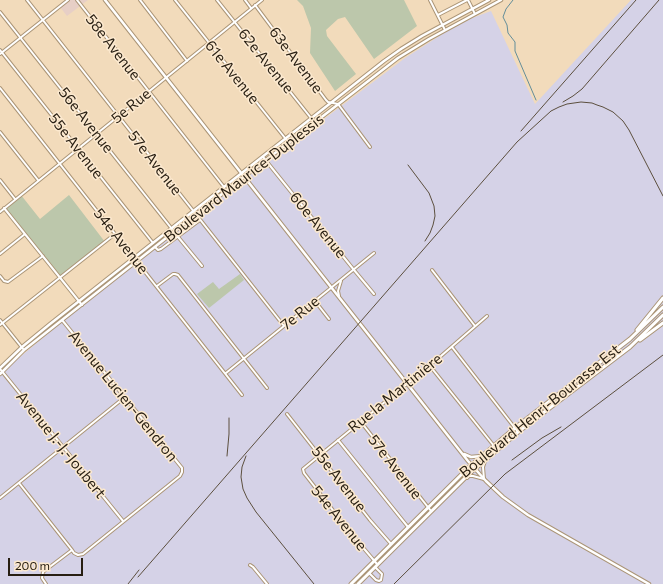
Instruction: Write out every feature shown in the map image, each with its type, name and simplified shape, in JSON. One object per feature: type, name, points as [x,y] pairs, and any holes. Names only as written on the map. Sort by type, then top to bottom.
[{"type":"main road","points":[[630,339],[663,298]]},
{"type":"main road","name":"Boulevard Henri-Bourassa Est","points":[[358,584],[369,573],[391,544],[472,465],[515,428],[630,339],[663,308]]},
{"type":"main road","name":"Boulevard Henri-Bourassa Est","points":[[351,584],[375,564],[457,484],[487,458],[518,432],[630,347],[663,315]]},
{"type":"main road","points":[[630,347],[663,323]]},
{"type":"street","name":"57e Avenue","points":[[27,0],[284,326]]},
{"type":"street","points":[[1,52],[68,0]]},
{"type":"street","name":"58e Avenue","points":[[77,0],[224,188]]},
{"type":"street","points":[[105,0],[484,479],[499,494],[524,513],[649,584]]},
{"type":"street","points":[[140,0],[187,60]]},
{"type":"street","name":"61e Avenue","points":[[175,0],[289,143]]},
{"type":"street","name":"62e Avenue","points":[[217,0],[315,123]]},
{"type":"street","points":[[245,0],[251,8]]},
{"type":"street","name":"5e Rue","points":[[0,212],[262,0]]},
{"type":"street","points":[[430,0],[445,30]]},
{"type":"street","points":[[438,15],[467,0],[475,14]]},
{"type":"street","name":"Boulevard Maurice-Duplessis","points":[[1,371],[22,347],[311,118],[401,49],[489,0]]},
{"type":"street","name":"Boulevard Maurice-Duplessis","points":[[1,371],[24,350],[62,320],[404,53],[501,0]]},
{"type":"street","name":"63e Avenue","points":[[254,5],[326,100],[328,102],[338,104],[370,147]]},
{"type":"street","name":"56e Avenue","points":[[0,12],[172,229]]},
{"type":"street","points":[[401,49],[404,53]]},
{"type":"street","name":"55e Avenue","points":[[1,52],[153,243]]},
{"type":"street","name":"54e Avenue","points":[[0,88],[242,394]]},
{"type":"street","points":[[0,132],[38,180]]},
{"type":"street","name":"60e Avenue","points":[[263,157],[374,294]]},
{"type":"street","points":[[0,180],[15,199]]},
{"type":"street","points":[[4,208],[82,305]]},
{"type":"street","points":[[155,247],[157,249],[161,249],[200,220]]},
{"type":"street","points":[[174,232],[202,266]]},
{"type":"street","points":[[0,254],[25,234]]},
{"type":"street","points":[[1,324],[115,234]]},
{"type":"street","name":"7e Rue","points":[[226,374],[374,253]]},
{"type":"street","points":[[0,276],[4,281],[8,282],[42,256]]},
{"type":"street","points":[[432,270],[475,326]]},
{"type":"street","points":[[157,286],[173,274],[177,274],[267,388]]},
{"type":"street","points":[[340,298],[338,291],[341,280]]},
{"type":"street","points":[[314,301],[329,318]]},
{"type":"street","name":"Rue la Martinière","points":[[303,470],[304,467],[430,366],[487,316]]},
{"type":"street","points":[[0,320],[1,324],[24,350]]},
{"type":"street","name":"Avenue Lucien-Gendron","points":[[62,320],[182,468],[180,476],[123,521]]},
{"type":"street","points":[[452,347],[518,432]]},
{"type":"street","points":[[430,366],[494,446]]},
{"type":"street","name":"Avenue J.-J.-Joubert","points":[[1,371],[123,521]]},
{"type":"street","points":[[0,498],[125,397]]},
{"type":"street","name":"55e Avenue","points":[[287,414],[370,520],[391,544]]},
{"type":"street","name":"57e Avenue","points":[[361,422],[431,511]]},
{"type":"street","points":[[338,440],[408,527]]},
{"type":"street","points":[[462,452],[471,457],[483,456]]},
{"type":"street","points":[[484,479],[483,467],[487,458]]},
{"type":"street","name":"54e Avenue","points":[[303,470],[375,564]]},
{"type":"street","points":[[457,484],[469,476],[484,479]]},
{"type":"street","points":[[19,483],[74,553],[78,555],[82,554],[123,521]]},
{"type":"street","points":[[46,584],[42,578],[43,572],[72,550]]},
{"type":"street","points":[[369,573],[376,580],[381,580],[382,574],[375,564]]},
{"type":"street","points":[[250,565],[254,567],[267,584]]},
{"type":"shaded area","points":[[69,0],[88,0],[67,16],[60,7]]},
{"type":"shaded area","points":[[631,0],[663,0],[663,584],[0,584],[0,374],[2,372],[82,305],[174,232],[405,58],[444,33],[472,18],[491,11],[535,104]]},
{"type":"green space","points":[[297,0],[404,0],[417,26],[374,59],[345,17],[338,19],[326,30],[327,36],[356,74],[335,91],[310,53],[311,28],[303,6]]},
{"type":"green space","points":[[21,195],[40,219],[69,195],[105,242],[60,277],[4,208]]},
{"type":"green space","points":[[240,274],[244,280],[209,308],[197,294],[213,282],[219,289]]},
{"type":"waterway","points":[[513,0],[506,9],[503,17],[507,25],[508,33],[515,42],[515,51],[536,100]]},
{"type":"railway","points":[[521,131],[636,0]]},
{"type":"railway","points":[[563,102],[582,89],[659,0]]},
{"type":"railway","points":[[138,577],[517,142],[551,111],[567,104],[581,102],[592,103],[613,112],[623,121],[629,130],[663,196]]},
{"type":"railway","points":[[408,165],[429,193],[434,206],[435,216],[433,225],[425,241]]},
{"type":"railway","points":[[394,584],[505,474],[663,355]]},
{"type":"railway","points":[[227,456],[229,418]]},
{"type":"railway","points":[[512,460],[542,438],[561,427]]},
{"type":"railway","points":[[246,456],[242,467],[241,477],[243,489],[247,498],[256,512],[314,584]]},
{"type":"railway","points":[[128,584],[139,570]]}]
